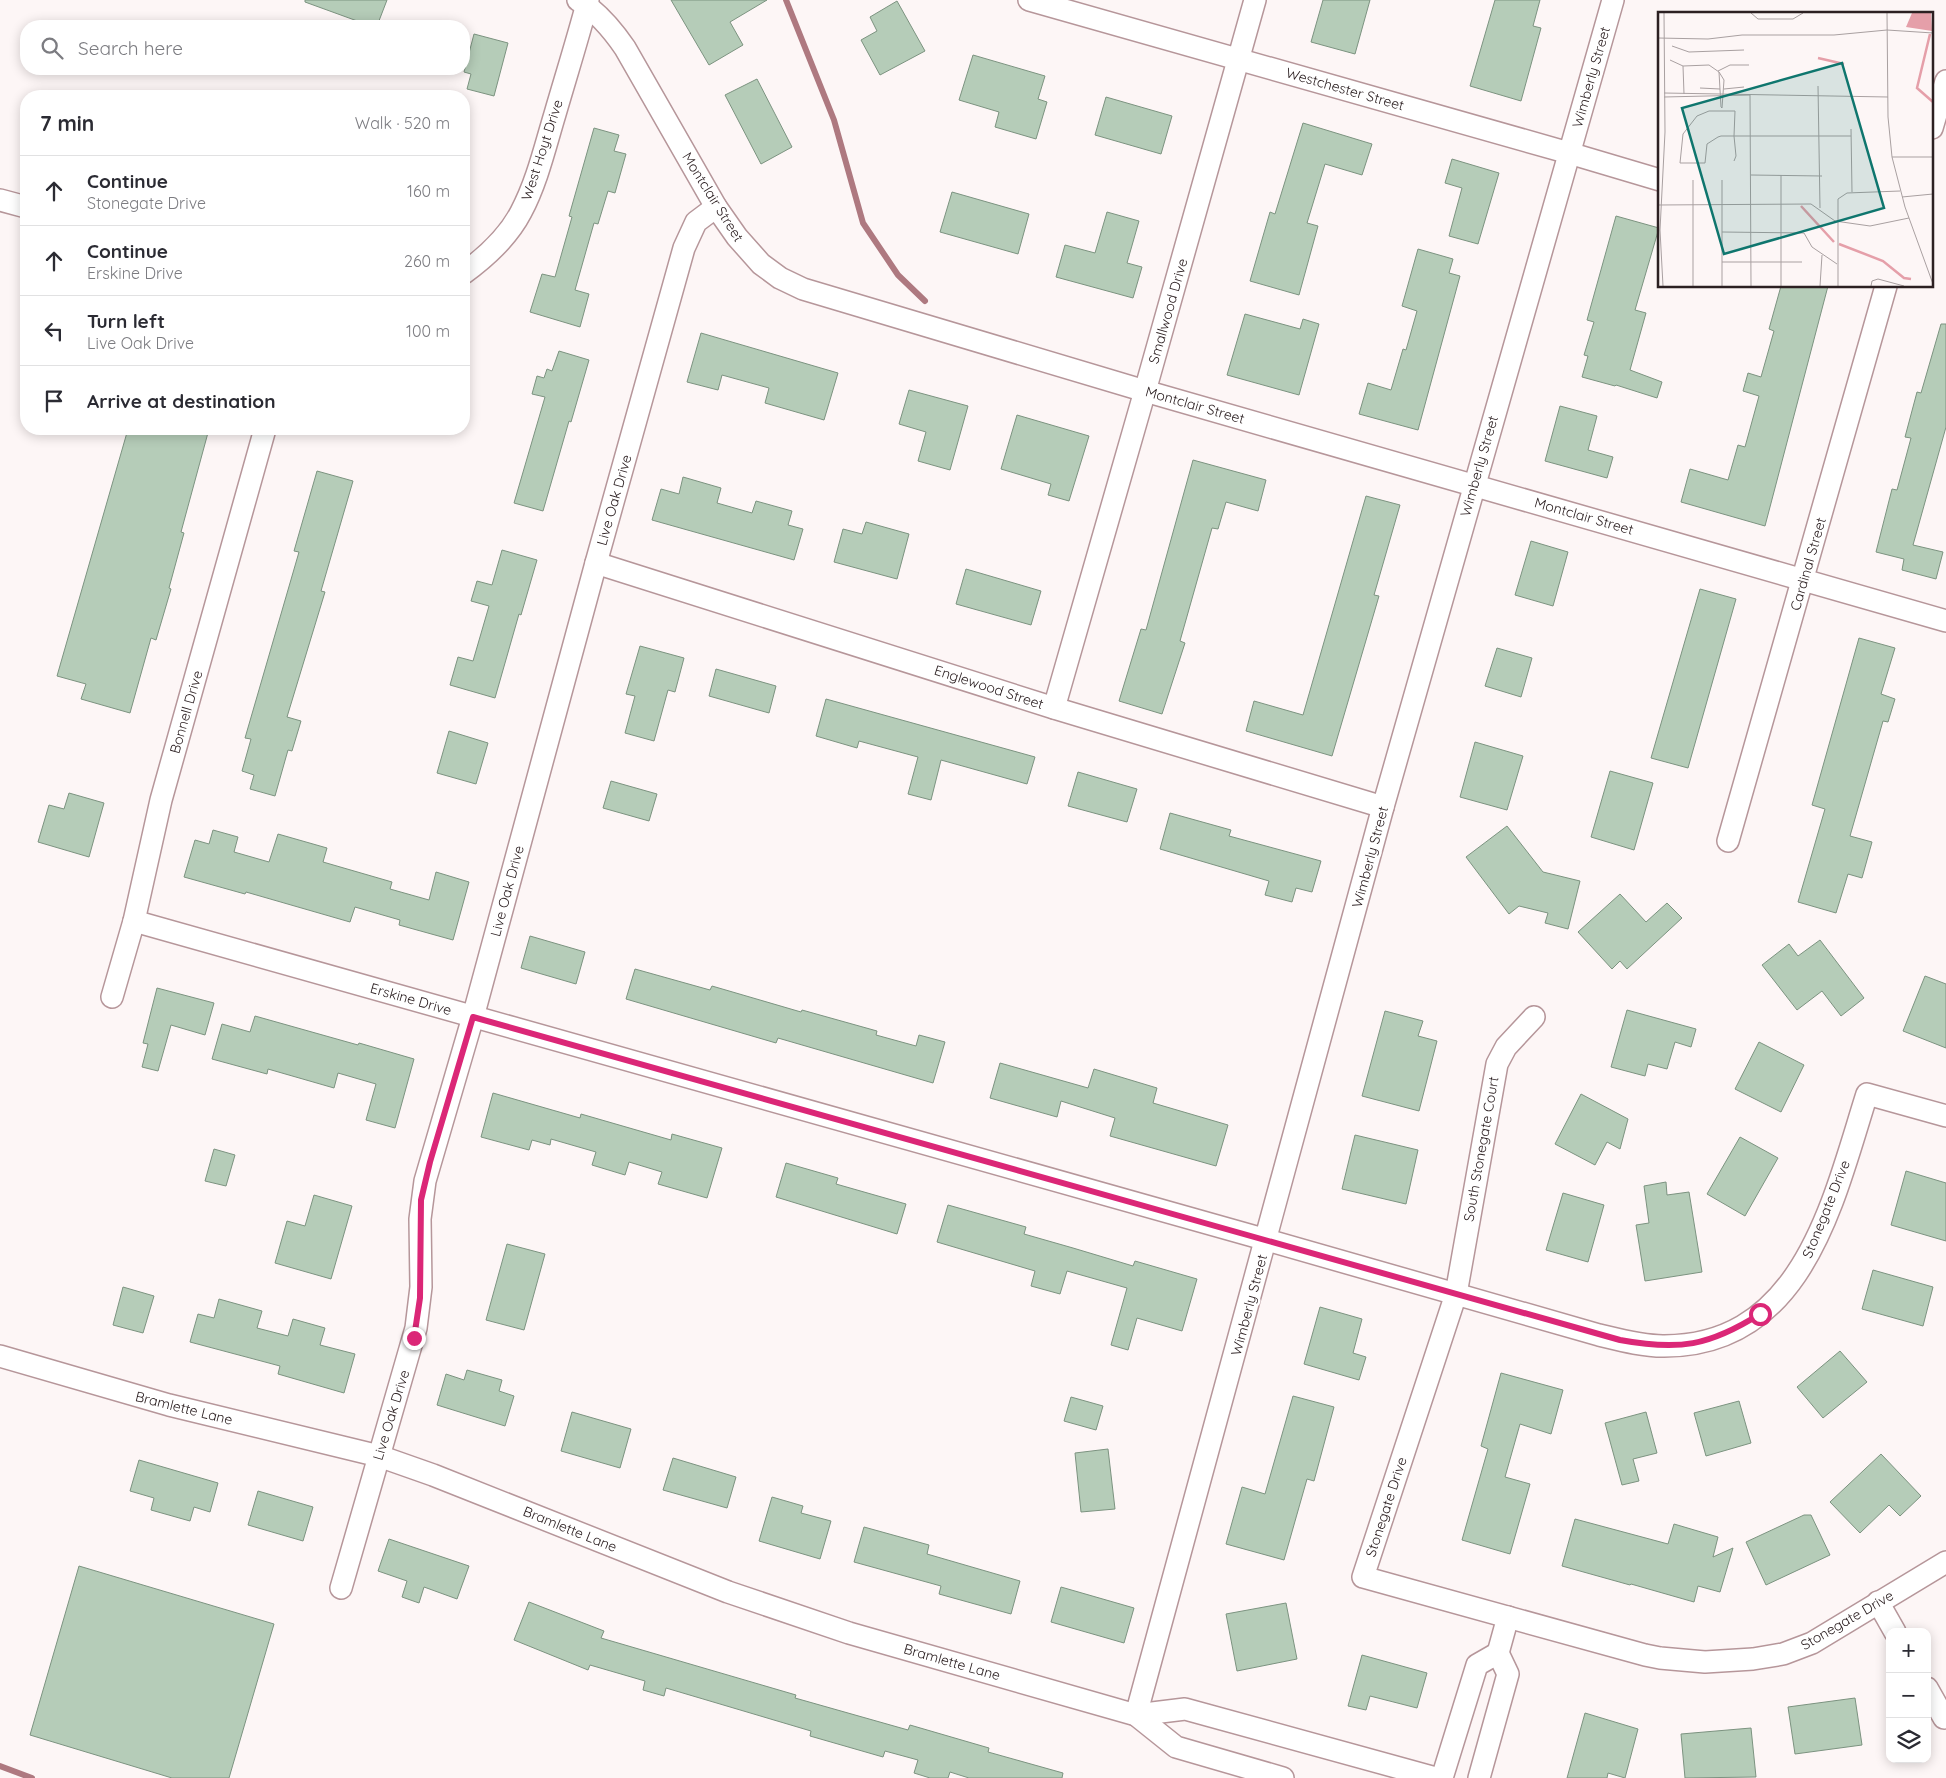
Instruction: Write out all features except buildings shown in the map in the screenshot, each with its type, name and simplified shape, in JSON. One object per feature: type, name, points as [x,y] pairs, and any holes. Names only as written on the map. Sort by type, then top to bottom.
[{"type":"street","name":"Westchester Street","points":[[1029,0],[1658,179]]},
{"type":"street","name":"Smallwood Drive","points":[[1054,708],[1146,391],[1255,0]]},
{"type":"street","name":"Wimberly Street","points":[[1136,1715],[1384,807],[1474,484],[1613,0]]},
{"type":"street","name":"Montclair Street","points":[[584,2],[608,25],[626,48],[716,207],[737,237],[769,272],[792,284],[844,302],[1146,391],[1946,621]]},
{"type":"street","name":"West Hoyt Drive","points":[[470,268],[501,241],[517,219],[529,197],[540,166],[584,2]]},
{"type":"street","points":[[1934,121],[1946,82]]},
{"type":"street","points":[[0,200],[20,205]]},
{"type":"street","name":"Live Oak Drive","points":[[342,1588],[418,1319],[421,1277],[420,1220],[425,1182],[473,1017],[596,563],[684,248],[696,222],[716,207]]},
{"type":"street","name":"Cardinal Street","points":[[1728,841],[1885,288]]},
{"type":"street","name":"Bonnell Drive","points":[[112,997],[134,921],[162,800],[263,435]]},
{"type":"street","name":"Englewood Street","points":[[596,563],[1054,708],[1384,807]]},
{"type":"street","name":"Erskine Drive","points":[[134,921],[1267,1240]]},
{"type":"street","name":"South Stonegate Court","points":[[1456,1294],[1497,1064],[1506,1047],[1534,1017]]},
{"type":"street","name":"Stonegate Drive","points":[[1267,1240],[1599,1335],[1641,1344],[1679,1346],[1703,1343],[1737,1329],[1760,1314],[1781,1296],[1797,1274],[1811,1249],[1832,1198],[1867,1094],[1946,1116]]},
{"type":"street","name":"Stonegate Drive","points":[[1456,1294],[1363,1577],[1660,1658],[1729,1661],[1771,1657],[1795,1650],[1812,1642],[1946,1562]]},
{"type":"street","name":"Bramlette Lane","points":[[0,1356],[169,1405],[379,1456],[433,1475],[728,1592],[850,1633],[1136,1715],[1176,1747],[1283,1778]]},
{"type":"street","points":[[1878,1602],[1893,1628]]},
{"type":"street","points":[[1479,1778],[1508,1674],[1498,1653],[1508,1617]]},
{"type":"street","points":[[1442,1778],[1477,1665],[1498,1653]]},
{"type":"street","points":[[1931,1695],[1944,1718]]},
{"type":"street","name":"Bramlette Lane","points":[[1136,1715],[1185,1709],[1436,1778]]},
{"type":"waterway","points":[[786,0],[834,120],[863,223],[898,275],[925,301]]},
{"type":"waterway","points":[[0,1766],[32,1778]]},
{"type":"route","points":[[414,1338],[420,1309],[421,1200],[430,1162],[473,1017],[1620,1340],[1661,1346],[1703,1343],[1737,1329],[1760,1314]]}]
